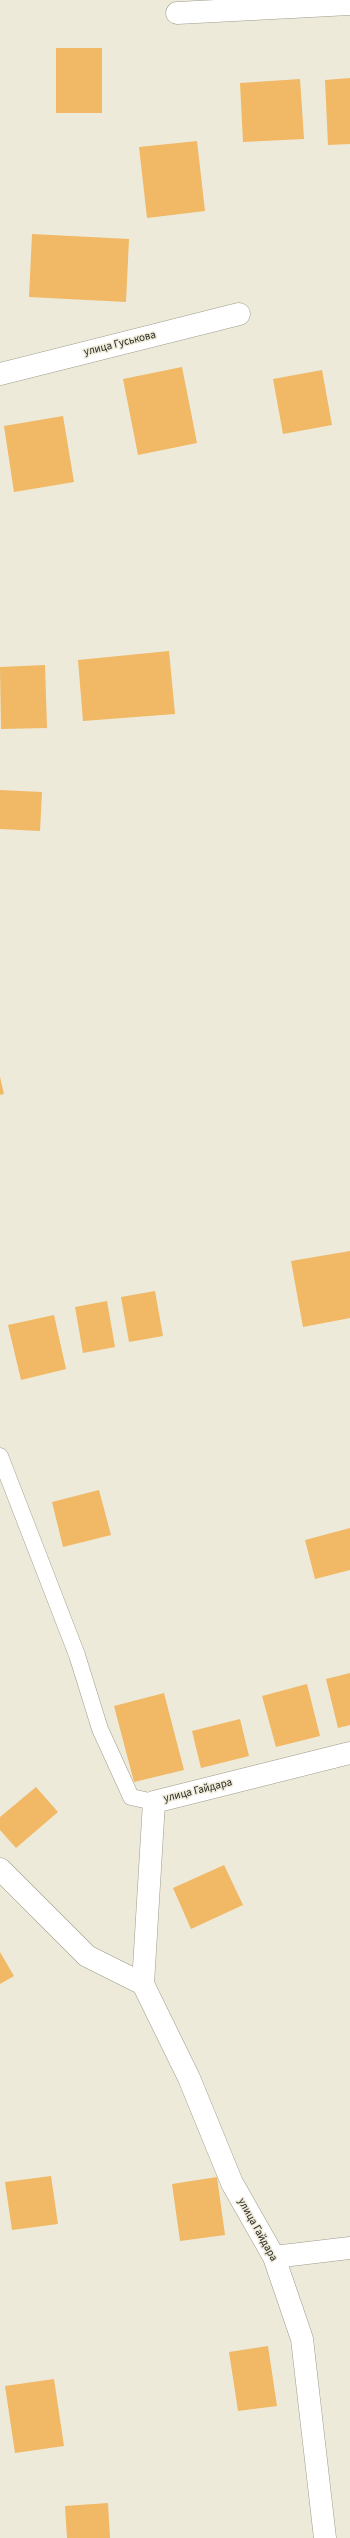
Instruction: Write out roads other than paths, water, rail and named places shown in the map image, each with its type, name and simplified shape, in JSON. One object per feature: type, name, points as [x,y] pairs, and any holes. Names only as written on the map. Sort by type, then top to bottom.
[{"type":"street","points":[[177,13],[350,4]]},
{"type":"street","name":"улица Гуськова","points":[[0,374],[239,314]]},
{"type":"street","name":"улица Гайдара","points":[[325,2538],[302,2339],[274,2257],[232,2183],[189,2078],[143,1984],[154,1802],[350,1753]]},
{"type":"street","points":[[0,1870],[87,1956],[143,1984]]},
{"type":"street","points":[[274,2257],[350,2248]]},
{"type":"lane","points":[[0,1456],[77,1655],[100,1730],[131,1797],[154,1802]]}]
